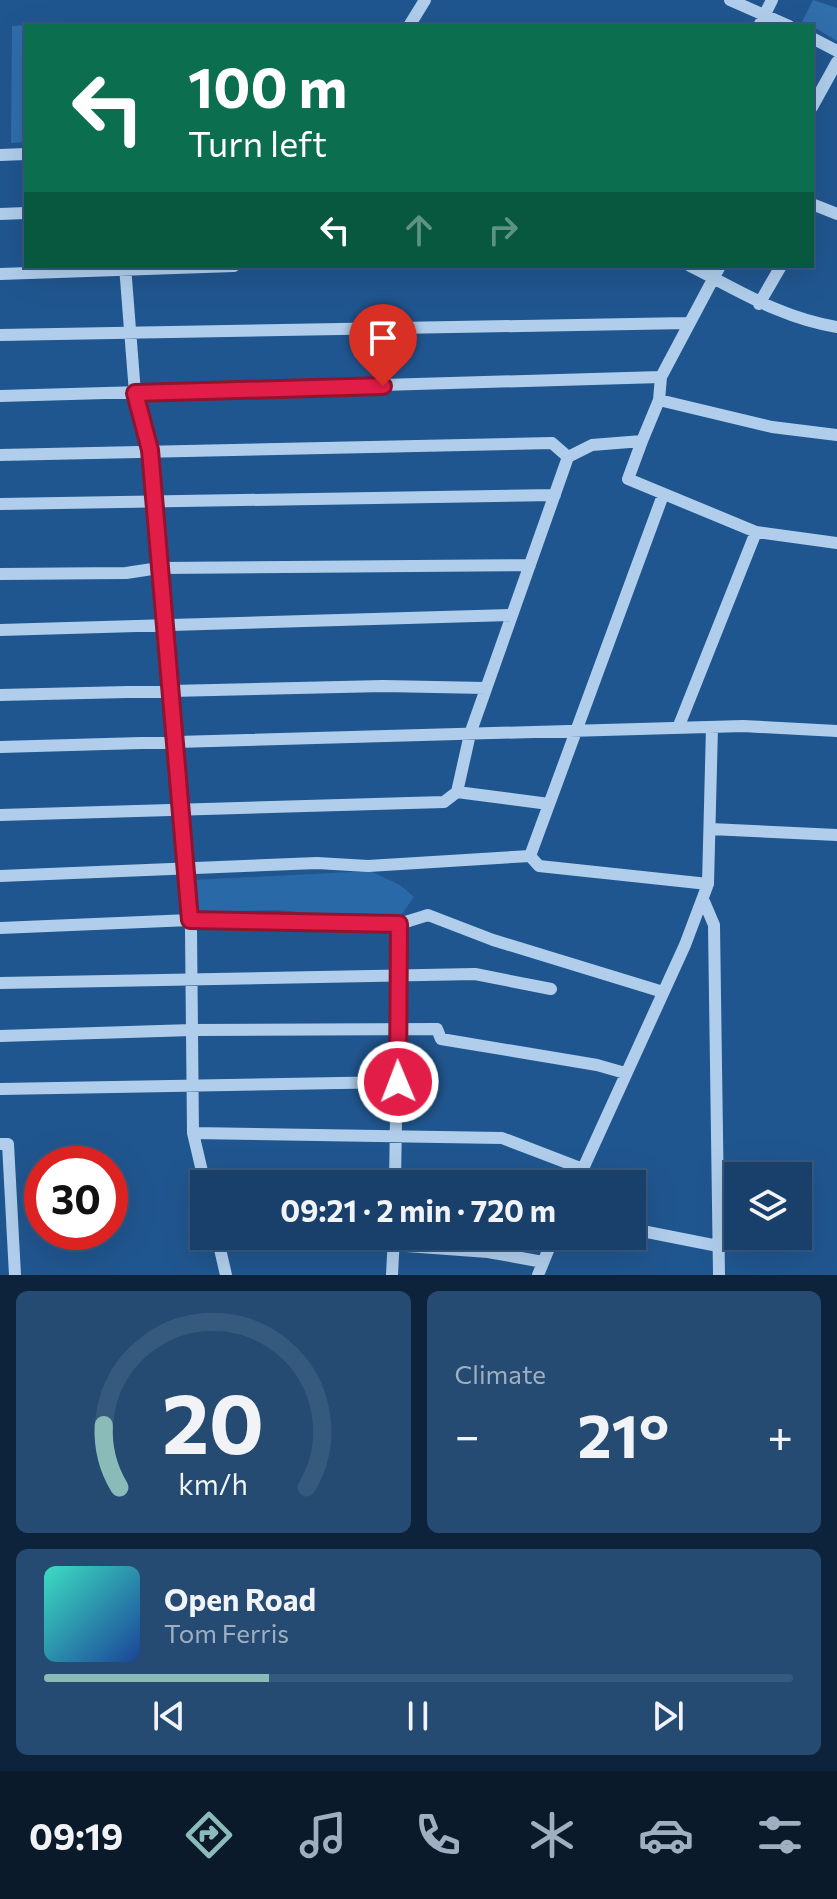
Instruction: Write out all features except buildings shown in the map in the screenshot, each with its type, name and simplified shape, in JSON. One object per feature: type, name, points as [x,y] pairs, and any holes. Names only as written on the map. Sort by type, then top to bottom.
[{"type":"street","points":[[410,24],[425,0]]},
{"type":"street","points":[[730,0],[785,24]]},
{"type":"street","points":[[760,24],[772,0]]},
{"type":"street","points":[[814,39],[837,51]]},
{"type":"street","points":[[814,103],[837,62]]},
{"type":"street","points":[[0,155],[24,154]]},
{"type":"street","points":[[814,207],[837,214]]},
{"type":"street","points":[[0,214],[24,213]]},
{"type":"street","points":[[0,274],[125,268],[135,393],[150,450],[171,690],[190,920],[193,1133],[202,1170]]},
{"type":"street","points":[[759,304],[780,268]]},
{"type":"street","points":[[837,327],[797,319],[759,304],[717,272],[661,377],[659,400],[628,479],[756,532],[837,543]]},
{"type":"street","points":[[0,335],[688,323]]},
{"type":"street","points":[[0,396],[661,377]]},
{"type":"street","points":[[659,400],[772,427],[837,435]]},
{"type":"street","points":[[0,815],[444,802],[457,792],[470,734],[568,457],[592,445],[642,441]]},
{"type":"street","points":[[0,455],[552,443],[568,457]]},
{"type":"street","points":[[0,504],[555,495]]},
{"type":"street","points":[[530,856],[663,495]]},
{"type":"street","points":[[678,728],[756,532]]},
{"type":"street","points":[[0,574],[126,573],[159,568],[530,565]]},
{"type":"street","points":[[0,630],[512,615]]},
{"type":"street","points":[[0,695],[171,690],[486,688]]},
{"type":"street","points":[[193,1133],[502,1138],[583,1169],[708,884],[712,727]]},
{"type":"street","points":[[0,747],[712,727],[837,731]]},
{"type":"street","points":[[457,792],[549,804]]},
{"type":"street","points":[[710,829],[837,835]]},
{"type":"street","points":[[530,856],[539,866],[708,884]]},
{"type":"street","points":[[0,876],[317,863],[368,866],[530,856]]},
{"type":"street","points":[[703,899],[714,925],[719,1275]]},
{"type":"street","points":[[0,928],[190,920],[399,924],[428,915],[493,940],[663,992]]},
{"type":"street","points":[[396,1170],[399,924]]},
{"type":"street","points":[[0,983],[475,974],[551,989]]},
{"type":"street","points":[[0,1036],[192,1030],[437,1029],[441,1039],[597,1065],[625,1073]]},
{"type":"street","points":[[0,1089],[398,1082]]},
{"type":"street","points":[[0,1144],[8,1144],[6,1236],[15,1275]]},
{"type":"street","points":[[646,1232],[718,1246]]},
{"type":"street","points":[[220,1250],[226,1275]]},
{"type":"street","points":[[392,1275],[393,1250]]},
{"type":"street","points":[[472,1250],[543,1262]]},
{"type":"street","points":[[538,1275],[548,1250]]},
{"type":"shaded area","points":[[370,871],[400,885],[414,897],[401,915],[347,917],[278,910],[198,912],[193,880]]},
{"type":"route","points":[[383,386],[135,393],[150,450],[190,920],[399,924],[398,1082]]}]
